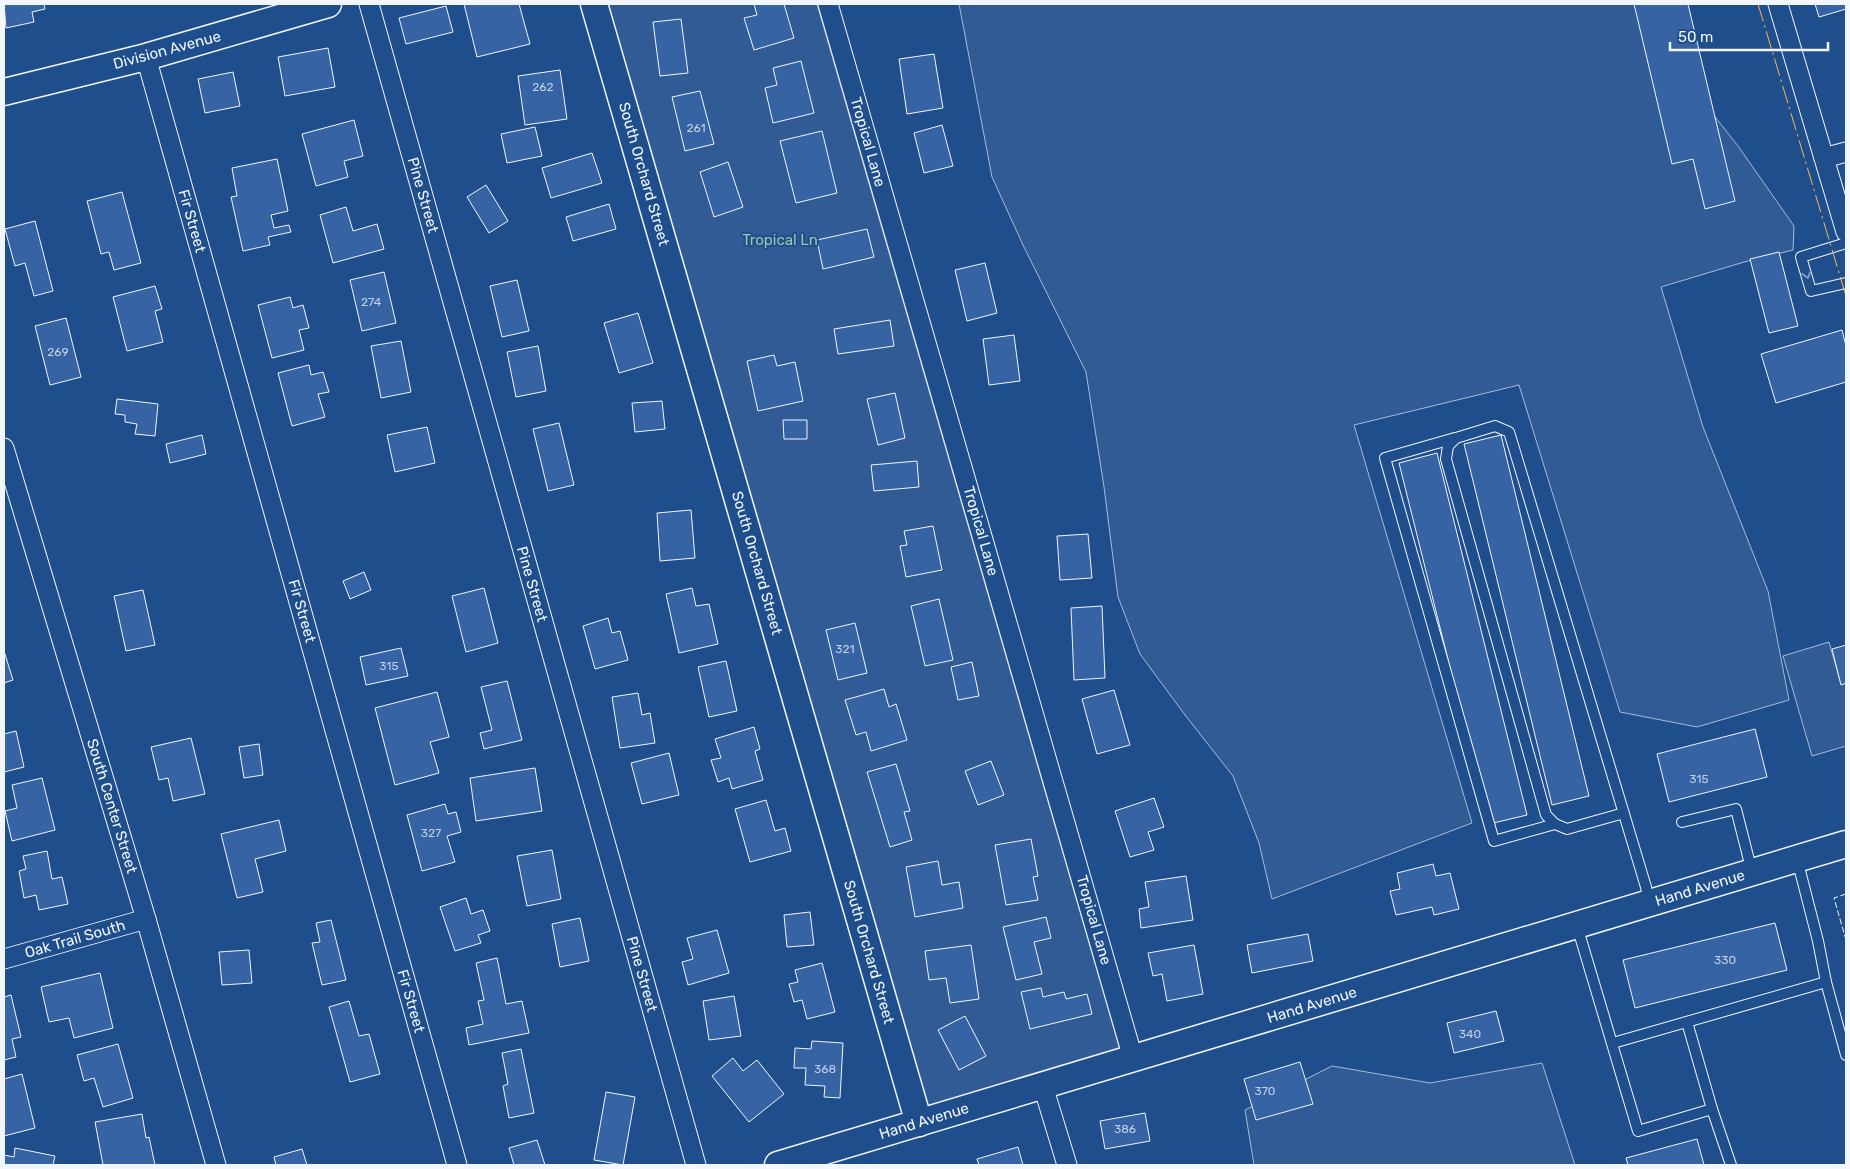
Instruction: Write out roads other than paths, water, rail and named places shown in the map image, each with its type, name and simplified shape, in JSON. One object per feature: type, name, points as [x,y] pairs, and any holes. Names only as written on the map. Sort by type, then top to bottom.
[{"type":"street","name":"Division Avenue","points":[[4,92],[146,57],[328,4]]},
{"type":"street","name":"Pine Street","points":[[369,4],[696,1165]]},
{"type":"street","name":"South Orchard Street","points":[[594,4],[919,1123]]},
{"type":"street","name":"Tropical Lane","points":[[828,4],[1133,1058]]},
{"type":"street","points":[[1778,4],[1846,232]]},
{"type":"street","name":"Fir Street","points":[[146,57],[457,1165]]},
{"type":"street","points":[[1824,158],[1846,152]]},
{"type":"street","name":"South Center Street","points":[[4,448],[146,918],[216,1165]]},
{"type":"street","name":"Hand Avenue","points":[[778,1165],[1846,844]]},
{"type":"street","name":"Oak Trail South","points":[[4,960],[146,918]]},
{"type":"street","points":[[1043,1086],[1067,1165]]},
{"type":"lane","points":[[1846,243],[1801,257],[1811,291],[1846,283]]},
{"type":"lane","points":[[1555,824],[1494,841],[1384,458],[1495,426],[1509,432],[1646,887],[1649,904]]},
{"type":"lane","points":[[1456,438],[1448,446],[1446,459],[1546,814],[1555,824],[1566,829],[1624,813]]},
{"type":"lane","points":[[1682,822],[1736,809],[1752,873]]},
{"type":"lane","points":[[1796,859],[1846,1055]]},
{"type":"lane","points":[[1577,925],[1638,1131],[1712,1109]]},
{"type":"lane","points":[[1613,1043],[1826,982]]},
{"type":"lane","points":[[1687,1022],[1712,1109],[1731,1165]]},
{"type":"park label","name":"Tropical Ln","points":[[780,240]]}]
